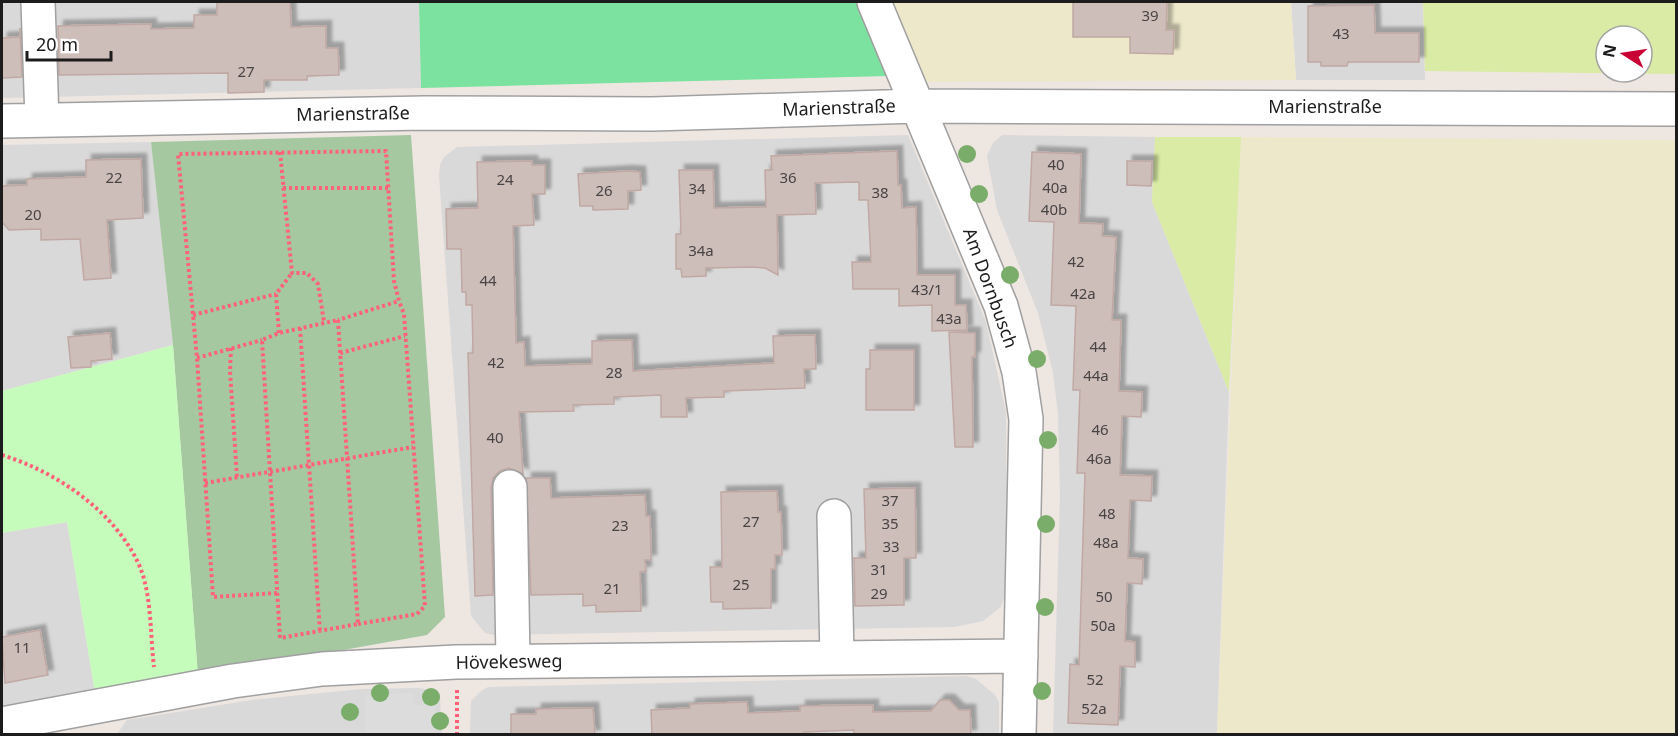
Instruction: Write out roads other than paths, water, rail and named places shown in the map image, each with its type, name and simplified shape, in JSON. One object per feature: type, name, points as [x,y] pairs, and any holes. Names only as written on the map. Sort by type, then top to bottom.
[{"type":"street","points":[[38,2],[42,120]]},
{"type":"street","name":"Am Dornbusch","points":[[874,2],[1001,306],[1019,372],[1026,419],[1019,735]]},
{"type":"street","name":"Marienstraße","points":[[2,121],[278,115],[652,114],[917,106],[1677,109]]},
{"type":"street","points":[[510,487],[513,661]]},
{"type":"street","points":[[834,516],[837,658]]},
{"type":"street","name":"Hövekesweg","points":[[2,724],[93,721],[158,697],[233,681],[322,669],[456,662],[1021,656]]}]
